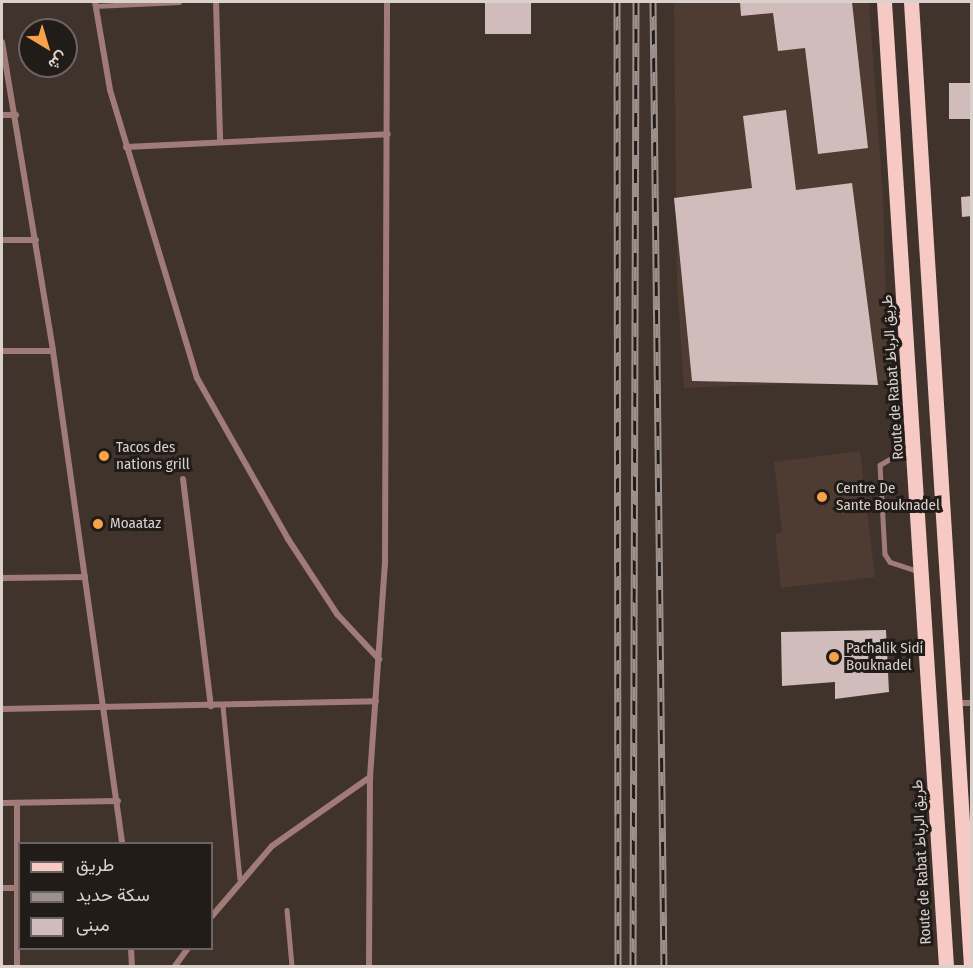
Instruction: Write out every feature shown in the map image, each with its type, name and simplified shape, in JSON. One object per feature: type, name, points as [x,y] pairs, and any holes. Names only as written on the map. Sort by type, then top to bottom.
[{"type":"main road","name":"Route de Rabat طريق الرباط","points":[[884,2],[915,447],[946,966]]},
{"type":"main road","points":[[911,2],[940,445],[964,703],[966,857],[970,903],[971,966]]},
{"type":"main road","points":[[897,174],[921,172]]},
{"type":"main road","points":[[915,447],[940,445]]},
{"type":"main road","points":[[940,858],[966,857]]},
{"type":"street","points":[[216,2],[220,139]]},
{"type":"street","points":[[369,966],[370,777],[386,560],[387,2]]},
{"type":"street","points":[[95,4],[126,147],[206,400],[337,614],[379,659]]},
{"type":"street","points":[[2,42],[16,115],[53,351],[106,709],[122,842]]},
{"type":"street","points":[[2,116],[16,115]]},
{"type":"street","points":[[126,147],[220,139],[388,134]]},
{"type":"street","points":[[2,240],[36,240]]},
{"type":"street","points":[[2,351],[53,351]]},
{"type":"street","points":[[183,479],[211,706]]},
{"type":"street","points":[[2,578],[85,577]]},
{"type":"street","points":[[2,709],[106,709],[376,701]]},
{"type":"street","points":[[213,915],[240,878],[272,846],[370,777]]},
{"type":"street","points":[[2,803],[118,801]]},
{"type":"street","points":[[17,803],[17,966]]},
{"type":"street","points":[[2,888],[17,888]]},
{"type":"street","points":[[131,950],[132,966]]},
{"type":"street","points":[[175,966],[187,950]]},
{"type":"lane","points":[[95,4],[179,2]]},
{"type":"lane","points":[[915,447],[880,465],[884,531],[890,562],[923,572]]},
{"type":"lane","points":[[223,705],[240,878]]},
{"type":"lane","points":[[287,910],[292,966]]},
{"type":"shaded area","points":[[674,2],[869,2],[883,197],[888,380],[684,388],[677,285]]},
{"type":"shaded area","name":"Centre De Sante Bouknadel","points":[[860,451],[875,577],[781,588],[775,534],[782,532],[774,462]]},
{"type":"building","points":[[485,2],[531,2],[531,34],[485,34]]},
{"type":"building","points":[[740,2],[852,2],[868,148],[818,154],[805,48],[778,51],[773,13],[741,16]]},
{"type":"building","points":[[949,83],[972,83],[972,119],[949,119]]},
{"type":"building","points":[[786,110],[796,190],[852,183],[878,385],[692,381],[674,198],[752,188],[743,116]]},
{"type":"building","points":[[972,196],[972,216],[962,217],[961,197]]},
{"type":"building","name":"Pachalik Sidi Bouknadel","points":[[886,630],[889,692],[835,699],[835,682],[782,686],[781,632]]},
{"type":"railway","points":[[617,2],[618,966]]},
{"type":"railway","points":[[633,966],[636,2]]},
{"type":"railway","points":[[653,2],[664,966]]},
{"type":"place","name":"Tacos des nations grill","points":[[104,456]]},
{"type":"place","name":"Centre De Sante Bouknadel","points":[[822,497]]},
{"type":"place","name":"Moaataz","points":[[98,524]]},
{"type":"place","name":"Pachalik Sidi Bouknadel","points":[[834,657]]}]
